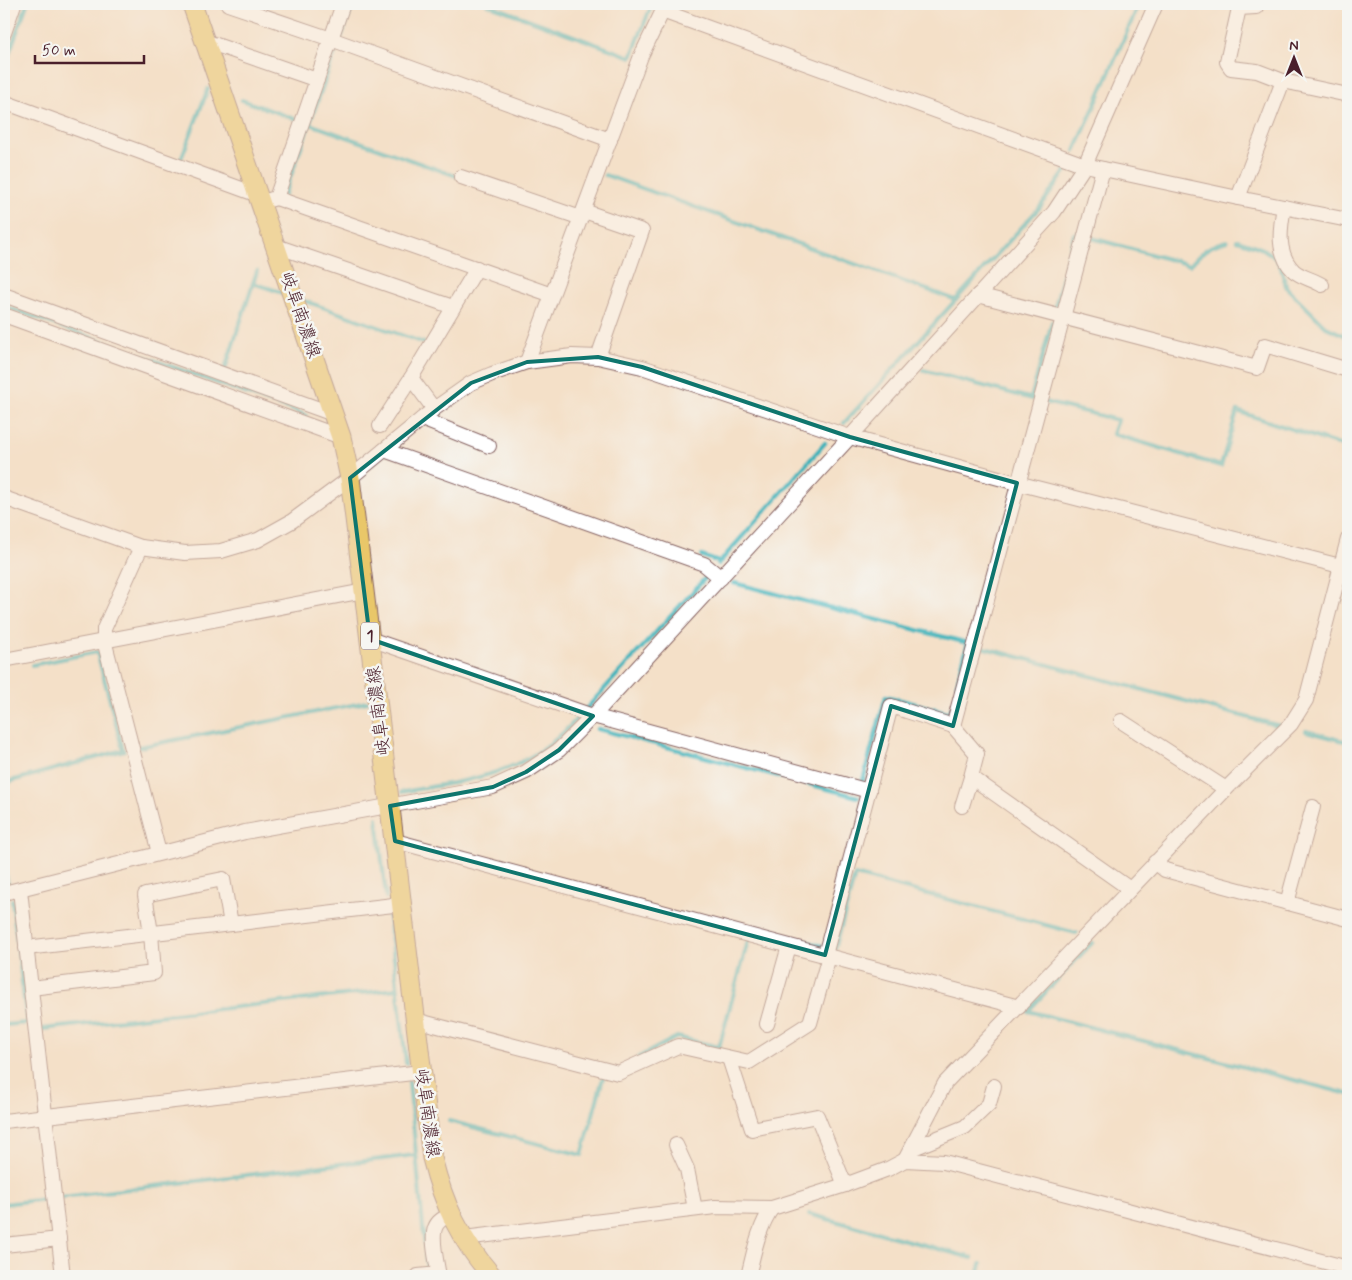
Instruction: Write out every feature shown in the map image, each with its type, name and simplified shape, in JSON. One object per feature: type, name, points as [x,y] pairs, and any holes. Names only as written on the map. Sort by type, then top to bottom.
[{"type":"main road","name":"岐阜南濃線","points":[[192,4],[265,199],[276,246],[341,437],[350,478],[432,1158],[450,1216],[478,1260],[492,1276]]},
{"type":"street","points":[[4,33],[14,4]]},
{"type":"street","points":[[228,4],[331,39],[610,140]]},
{"type":"street","points":[[265,199],[316,80],[343,4]]},
{"type":"street","points":[[4,893],[245,832],[493,787],[526,772],[560,750],[721,578],[1054,212],[1085,165],[1156,4]]},
{"type":"street","points":[[527,362],[642,56],[664,7],[1085,165],[1348,220]]},
{"type":"street","points":[[1256,7],[1239,8],[1227,62],[1231,68],[1257,70],[1283,81],[1348,95]]},
{"type":"street","points":[[205,41],[316,80]]},
{"type":"street","points":[[1238,198],[1283,81]]},
{"type":"street","points":[[4,102],[265,199],[552,295]]},
{"type":"street","points":[[953,726],[1103,169]]},
{"type":"street","points":[[461,177],[583,215],[642,231],[598,357]]},
{"type":"street","points":[[1284,207],[1280,232],[1281,245],[1287,261],[1295,271],[1322,284]]},
{"type":"street","points":[[276,246],[453,307]]},
{"type":"street","points":[[380,426],[476,268]]},
{"type":"street","points":[[4,295],[333,414]]},
{"type":"street","points":[[978,295],[1257,368],[1265,345],[1348,370]]},
{"type":"street","points":[[4,315],[341,437]]},
{"type":"street","points":[[4,498],[141,547],[185,553],[221,551],[258,540],[292,521],[350,478],[434,409],[471,383],[527,362],[565,357],[598,357],[642,367],[850,437],[1345,568]]},
{"type":"street","points":[[410,378],[434,409]]},
{"type":"street","points":[[422,419],[489,446]]},
{"type":"street","points":[[384,450],[704,564],[721,578]]},
{"type":"street","points":[[908,1155],[945,1083],[1155,862],[1291,724],[1306,700],[1345,568],[1348,538]]},
{"type":"street","points":[[141,547],[104,629],[104,640],[159,853]]},
{"type":"street","points":[[4,660],[364,591]]},
{"type":"street","points":[[370,639],[593,716],[869,791]]},
{"type":"street","points":[[415,1020],[618,1073],[678,1046],[750,1062],[810,1023],[891,706],[953,726],[977,754],[962,806]]},
{"type":"street","points":[[1121,721],[1226,789]]},
{"type":"street","points":[[971,777],[1130,889]]},
{"type":"street","points":[[1287,902],[1313,807]]},
{"type":"street","points":[[394,841],[1019,1007]]},
{"type":"street","points":[[1155,862],[1165,870],[1348,918]]},
{"type":"street","points":[[30,988],[154,973],[151,933],[145,895],[223,879],[231,924]]},
{"type":"street","points":[[20,890],[63,1276]]},
{"type":"street","points":[[26,948],[402,904]]},
{"type":"street","points":[[767,1024],[789,946]]},
{"type":"street","points":[[729,1058],[752,1129],[817,1116],[845,1185]]},
{"type":"street","points":[[4,1120],[421,1072]]},
{"type":"street","points":[[464,1238],[715,1206],[772,1208],[845,1185],[965,1127],[989,1104],[994,1086]]},
{"type":"street","points":[[676,1145],[687,1169],[695,1209]]},
{"type":"street","points":[[908,1155],[982,1171],[1348,1268]]},
{"type":"street","points":[[748,1276],[764,1219],[772,1208]]},
{"type":"street","points":[[418,1276],[439,1275],[434,1240],[435,1228],[441,1219],[450,1216]]},
{"type":"street","points":[[4,1245],[59,1239]]},
{"type":"highlighted area","points":[[598,357],[642,367],[850,437],[1017,483],[953,726],[891,706],[825,955],[395,841],[390,806],[493,787],[526,772],[559,750],[593,716],[370,639],[350,478],[471,383],[527,362]]},
{"type":"waterway","points":[[4,67],[27,4]]},
{"type":"waterway","points":[[341,37],[353,4]]},
{"type":"waterway","points":[[487,4],[631,57],[652,4]]},
{"type":"waterway","points":[[1075,151],[1139,4]]},
{"type":"waterway","points":[[284,195],[335,52]]},
{"type":"waterway","points":[[181,159],[208,89]]},
{"type":"waterway","points":[[242,100],[298,120]]},
{"type":"waterway","points":[[310,124],[456,176]]},
{"type":"waterway","points":[[844,423],[1040,207],[1067,169]]},
{"type":"waterway","points":[[605,175],[956,300]]},
{"type":"waterway","points":[[1055,307],[1074,234],[1077,234]]},
{"type":"waterway","points":[[1088,237],[1190,265],[1206,250],[1227,241]]},
{"type":"waterway","points":[[1237,240],[1263,249],[1274,257],[1281,268],[1287,288],[1326,327],[1348,337]]},
{"type":"waterway","points":[[225,369],[257,271]]},
{"type":"waterway","points":[[253,283],[283,293]]},
{"type":"waterway","points":[[305,301],[424,343]]},
{"type":"waterway","points":[[4,306],[306,415]]},
{"type":"waterway","points":[[1031,398],[1052,322]]},
{"type":"waterway","points":[[923,370],[1033,399]]},
{"type":"waterway","points":[[1045,402],[1118,420],[1113,434],[1221,466],[1237,411],[1348,448]]},
{"type":"waterway","points":[[718,564],[825,443]]},
{"type":"waterway","points":[[702,556],[719,562]]},
{"type":"waterway","points":[[586,709],[709,574]]},
{"type":"waterway","points":[[734,583],[968,643],[957,684]]},
{"type":"waterway","points":[[981,647],[1280,726]]},
{"type":"waterway","points":[[32,665],[97,652],[123,750]]},
{"type":"waterway","points":[[862,784],[886,696],[950,713],[951,708]]},
{"type":"waterway","points":[[139,747],[367,702]]},
{"type":"waterway","points":[[402,792],[477,778],[521,762],[541,751],[561,735],[580,715]]},
{"type":"waterway","points":[[598,729],[858,797]]},
{"type":"waterway","points":[[1306,731],[1348,742]]},
{"type":"waterway","points":[[4,783],[124,750]]},
{"type":"waterway","points":[[377,818],[386,897]]},
{"type":"waterway","points":[[4,868],[8,884]]},
{"type":"waterway","points":[[833,949],[835,949],[855,875],[1076,933]]},
{"type":"waterway","points":[[4,1025],[27,1023],[12,900]]},
{"type":"waterway","points":[[389,915],[406,1063]]},
{"type":"waterway","points":[[752,928],[821,946]]},
{"type":"waterway","points":[[639,1057],[677,1037],[719,1047],[748,941]]},
{"type":"waterway","points":[[1092,943],[1028,1011],[1348,1094]]},
{"type":"waterway","points":[[43,1029],[397,989]]},
{"type":"waterway","points":[[449,1121],[582,1155],[603,1078]]},
{"type":"waterway","points":[[409,1082],[427,1268]]},
{"type":"waterway","points":[[62,1197],[416,1155]]},
{"type":"waterway","points":[[4,1204],[46,1199]]},
{"type":"waterway","points":[[809,1214],[972,1258]]},
{"type":"waterway","points":[[978,1276],[981,1264]]}]
